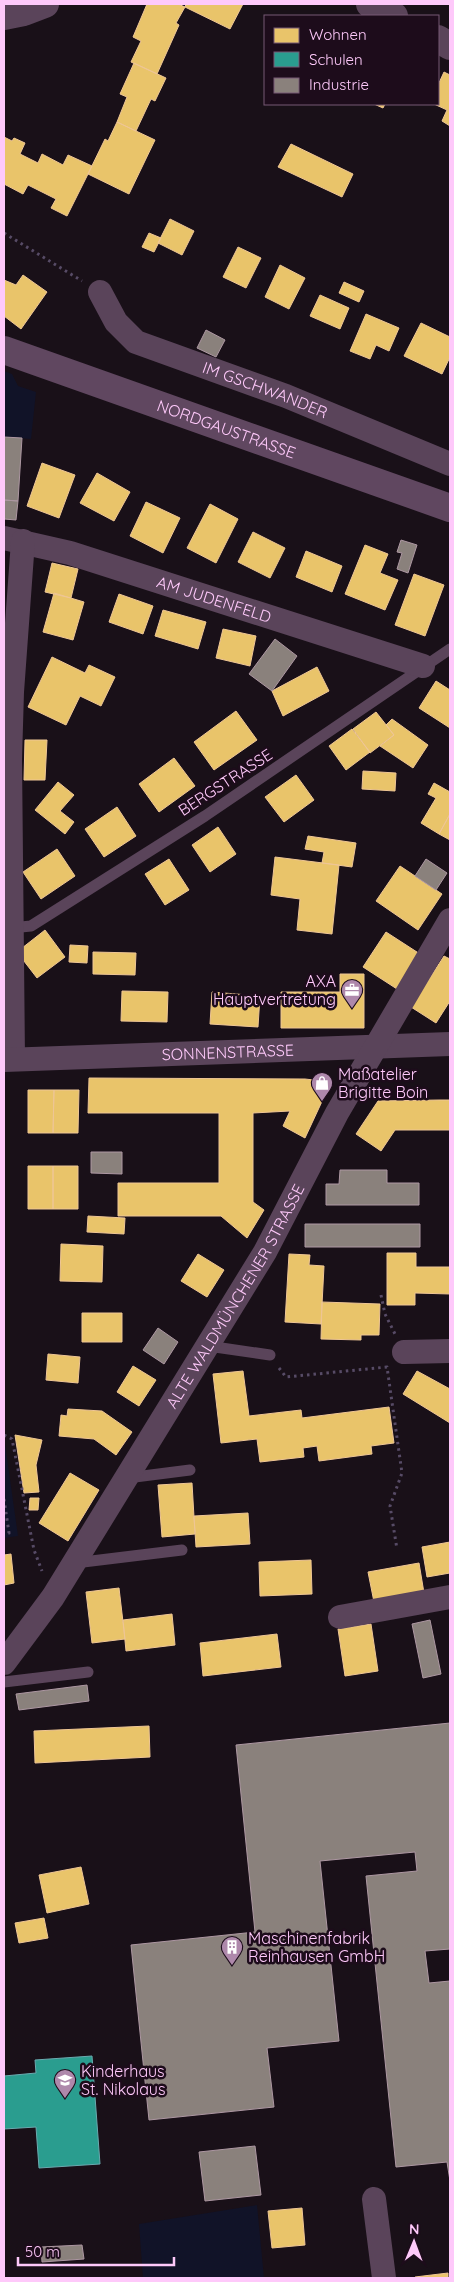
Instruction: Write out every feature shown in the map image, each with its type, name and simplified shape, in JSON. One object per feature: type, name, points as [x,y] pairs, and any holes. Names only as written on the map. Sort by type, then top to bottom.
[{"type":"main road","name":"NORDGAUSTRASSE","points":[[4,350],[450,508]]},
{"type":"street","points":[[4,16],[24,12],[44,4]]},
{"type":"street","points":[[370,4],[392,15]]},
{"type":"street","points":[[439,40],[450,46]]},
{"type":"street","name":"IM GSCHWANDER","points":[[100,292],[116,322],[136,342],[286,396],[450,464]]},
{"type":"street","points":[[8,1060],[7,759],[12,692],[13,540]]},
{"type":"street","name":"AM JUDENFELD","points":[[13,540],[70,553],[423,666]]},
{"type":"street","name":"ALTE WALDMÜNCHENER STRASSE","points":[[4,1663],[53,1597],[265,1252],[337,1113],[450,920]]},
{"type":"street","name":"SONNENSTRASSE","points":[[8,1060],[450,1044]]},
{"type":"street","points":[[404,1352],[450,1351]]},
{"type":"street","points":[[340,1617],[450,1597]]},
{"type":"street","points":[[374,2199],[384,2278]]},
{"type":"lane","name":"BERGSTRASSE","points":[[8,924],[31,926],[351,719],[423,666],[450,649]]},
{"type":"lane","points":[[208,1346],[270,1355]]},
{"type":"lane","points":[[127,1478],[190,1470]]},
{"type":"lane","points":[[74,1563],[182,1550]]},
{"type":"lane","points":[[4,1682],[88,1672]]},
{"type":"path","points":[[4,233],[100,292]]},
{"type":"path","points":[[381,1295],[385,1314],[404,1352]]},
{"type":"path","points":[[270,1355],[286,1378],[387,1367],[402,1473],[390,1506],[397,1550]]},
{"type":"path","points":[[4,1435],[12,1439],[34,1550],[53,1597]]},
{"type":"path","points":[[4,1499],[9,1533],[4,1533]]},
{"type":"shaded area","points":[[4,371],[12,374],[18,386],[36,392],[31,439],[4,437]]},
{"type":"shaded area","points":[[4,1437],[18,1536],[4,1538]]},
{"type":"shaded area","points":[[257,2205],[264,2278],[143,2278],[139,2224]]},
{"type":"building: Wohnen","points":[[147,4],[178,4],[185,7],[176,23],[179,25],[157,74],[131,62],[141,41],[133,37]]},
{"type":"building: Wohnen","points":[[186,4],[243,4],[230,29],[185,7]]},
{"type":"building: Wohnen","points":[[134,63],[166,78],[155,101],[151,99],[136,131],[117,122],[127,97],[120,94]]},
{"type":"building: Wohnen","points":[[444,72],[450,75],[450,126],[442,121],[447,110],[436,105],[439,105],[439,83]]},
{"type":"building: Wohnen","points":[[117,122],[155,140],[129,194],[88,174],[105,139],[108,141]]},
{"type":"building: Wohnen","points":[[4,137],[12,141],[14,138],[25,143],[20,154],[38,163],[42,154],[63,165],[68,155],[92,166],[67,216],[51,208],[56,199],[28,185],[23,194],[4,184]]},
{"type":"building: Wohnen","points":[[291,144],[353,174],[342,197],[278,167]]},
{"type":"building: Wohnen","points":[[170,219],[194,231],[182,255],[158,243]]},
{"type":"building: Wohnen","points":[[149,233],[161,238],[154,252],[142,247]]},
{"type":"building: Wohnen","points":[[238,247],[261,258],[246,288],[223,277]]},
{"type":"building: Wohnen","points":[[280,265],[305,278],[289,309],[265,297]]},
{"type":"building: Wohnen","points":[[23,275],[47,292],[21,329],[4,316],[4,280],[16,285]]},
{"type":"building: Wohnen","points":[[344,282],[364,291],[359,302],[339,293]]},
{"type":"building: Wohnen","points":[[320,295],[349,308],[340,329],[310,316]]},
{"type":"building: Wohnen","points":[[366,314],[399,328],[389,351],[376,345],[370,359],[350,351]]},
{"type":"building: Wohnen","points":[[421,323],[450,337],[450,357],[442,374],[404,356]]},
{"type":"building: Wohnen","points":[[42,463],[75,475],[59,518],[27,506]]},
{"type":"building: Wohnen","points":[[97,473],[130,492],[114,521],[80,503]]},
{"type":"building: Wohnen","points":[[146,502],[180,518],[163,553],[130,536]]},
{"type":"building: Wohnen","points":[[210,504],[238,519],[216,563],[187,548]]},
{"type":"building: Wohnen","points":[[253,532],[285,548],[270,578],[238,562]]},
{"type":"building: Wohnen","points":[[365,545],[388,554],[380,573],[398,580],[385,610],[345,594]]},
{"type":"building: Wohnen","points":[[306,551],[342,566],[332,592],[296,577]]},
{"type":"building: Wohnen","points":[[52,563],[78,569],[71,598],[45,592]]},
{"type":"building: Wohnen","points":[[414,574],[444,585],[425,636],[395,625]]},
{"type":"building: Wohnen","points":[[54,593],[84,602],[73,640],[43,632]]},
{"type":"building: Wohnen","points":[[119,594],[153,606],[143,634],[109,622]]},
{"type":"building: Wohnen","points":[[163,610],[206,622],[198,649],[155,636]]},
{"type":"building: Wohnen","points":[[223,629],[256,636],[250,666],[216,658]]},
{"type":"building: Wohnen","points":[[52,657],[85,673],[89,665],[115,677],[101,706],[80,696],[66,725],[28,707]]},
{"type":"building: Wohnen","points":[[317,667],[329,691],[283,716],[272,691]]},
{"type":"building: Wohnen","points":[[436,681],[450,690],[450,728],[419,708]]},
{"type":"building: Wohnen","points":[[236,711],[257,740],[214,770],[194,742]]},
{"type":"building: Wohnen","points":[[376,712],[394,735],[370,753],[353,729]]},
{"type":"building: Wohnen","points":[[392,719],[428,745],[413,768],[380,746],[394,735],[386,725]]},
{"type":"building: Wohnen","points":[[352,729],[370,752],[346,770],[329,746]]},
{"type":"building: Wohnen","points":[[25,740],[47,740],[45,780],[24,780]]},
{"type":"building: Wohnen","points":[[174,758],[195,786],[159,812],[139,784]]},
{"type":"building: Wohnen","points":[[363,771],[396,773],[395,791],[362,789]]},
{"type":"building: Wohnen","points":[[296,775],[314,800],[284,822],[265,797]]},
{"type":"building: Wohnen","points":[[58,782],[74,795],[60,811],[74,822],[65,834],[35,810]]},
{"type":"building: Wohnen","points":[[434,783],[450,792],[450,814],[439,834],[421,823],[436,798],[428,794]]},
{"type":"building: Wohnen","points":[[117,807],[136,836],[104,857],[85,829]]},
{"type":"building: Wohnen","points":[[450,814],[450,840],[439,834]]},
{"type":"building: Wohnen","points":[[218,827],[236,854],[210,872],[192,845]]},
{"type":"building: Wohnen","points":[[308,836],[356,843],[352,867],[322,863],[324,852],[305,849]]},
{"type":"building: Wohnen","points":[[57,849],[75,876],[41,899],[23,872]]},
{"type":"building: Wohnen","points":[[275,857],[339,865],[332,934],[297,930],[300,899],[271,895]]},
{"type":"building: Wohnen","points":[[169,859],[189,890],[165,905],[145,874]]},
{"type":"building: Wohnen","points":[[400,866],[442,894],[418,930],[376,901]]},
{"type":"building: Wohnen","points":[[45,930],[65,957],[37,978],[17,952]]},
{"type":"building: Wohnen","points":[[386,932],[420,954],[397,989],[363,967]]},
{"type":"building: Wohnen","points":[[70,945],[88,946],[87,963],[69,962]]},
{"type":"building: Wohnen","points":[[93,952],[136,953],[135,975],[93,974]]},
{"type":"building: Wohnen","points":[[444,956],[450,959],[450,1001],[436,1023],[411,1007]]},
{"type":"building: Wohnen","points":[[340,974],[364,974],[364,1028],[281,1028],[281,992],[340,992]]},
{"type":"building: Wohnen","points":[[122,991],[168,992],[167,1022],[121,1021]]},
{"type":"building: Wohnen","points":[[212,992],[260,996],[258,1027],[210,1024]]},
{"type":"building: Wohnen","points":[[89,1078],[305,1079],[331,1082],[305,1138],[283,1126],[290,1111],[253,1113],[253,1202],[264,1210],[247,1238],[221,1216],[118,1216],[118,1183],[219,1183],[219,1113],[88,1113]]},
{"type":"building: Wohnen","points":[[28,1090],[54,1090],[53,1133],[28,1133]]},
{"type":"building: Wohnen","points":[[54,1090],[79,1090],[78,1133],[53,1133]]},
{"type":"building: Wohnen","points":[[450,1100],[450,1130],[395,1130],[381,1151],[356,1134],[378,1101]]},
{"type":"building: Wohnen","points":[[28,1166],[53,1166],[53,1209],[28,1209]]},
{"type":"building: Wohnen","points":[[53,1166],[78,1166],[78,1209],[53,1209]]},
{"type":"building: Wohnen","points":[[88,1216],[125,1218],[124,1234],[87,1232]]},
{"type":"building: Wohnen","points":[[61,1244],[103,1246],[102,1282],[60,1281]]},
{"type":"building: Wohnen","points":[[387,1253],[416,1253],[416,1267],[450,1267],[450,1294],[415,1293],[415,1305],[387,1305]]},
{"type":"building: Wohnen","points":[[198,1254],[224,1270],[207,1297],[181,1281]]},
{"type":"building: Wohnen","points":[[289,1254],[310,1255],[309,1265],[324,1266],[321,1324],[285,1322]]},
{"type":"building: Wohnen","points":[[322,1302],[380,1304],[379,1335],[361,1335],[361,1340],[321,1339]]},
{"type":"building: Wohnen","points":[[82,1313],[122,1313],[122,1342],[82,1342]]},
{"type":"building: Wohnen","points":[[48,1354],[80,1357],[78,1383],[46,1380]]},
{"type":"building: Wohnen","points":[[133,1366],[156,1380],[139,1406],[117,1392]]},
{"type":"building: Wohnen","points":[[243,1371],[249,1416],[301,1410],[302,1418],[389,1407],[394,1443],[371,1446],[372,1454],[319,1461],[317,1446],[303,1448],[304,1457],[260,1462],[257,1439],[221,1443],[213,1374]]},
{"type":"building: Wohnen","points":[[417,1371],[450,1389],[450,1423],[403,1394]]},
{"type":"building: Wohnen","points":[[68,1409],[102,1411],[132,1432],[116,1455],[94,1439],[59,1436],[61,1415],[67,1416]]},
{"type":"building: Wohnen","points":[[15,1435],[42,1440],[36,1465],[39,1492],[24,1493]]},
{"type":"building: Wohnen","points":[[70,1473],[99,1490],[68,1541],[39,1523]]},
{"type":"building: Wohnen","points":[[192,1483],[195,1534],[162,1537],[158,1485]]},
{"type":"building: Wohnen","points":[[30,1498],[39,1498],[38,1510],[29,1510]]},
{"type":"building: Wohnen","points":[[248,1513],[250,1544],[196,1547],[194,1516]]},
{"type":"building: Wohnen","points":[[450,1542],[450,1573],[427,1577],[422,1547]]},
{"type":"building: Wohnen","points":[[11,1554],[14,1583],[4,1585],[4,1555]]},
{"type":"building: Wohnen","points":[[311,1560],[312,1594],[260,1596],[259,1562]]},
{"type":"building: Wohnen","points":[[419,1563],[424,1593],[374,1602],[368,1572]]},
{"type":"building: Wohnen","points":[[119,1588],[125,1639],[92,1643],[86,1592]]},
{"type":"building: Wohnen","points":[[172,1614],[175,1645],[126,1651],[123,1620]]},
{"type":"building: Wohnen","points":[[371,1624],[378,1671],[345,1676],[338,1629]]},
{"type":"building: Wohnen","points":[[277,1634],[281,1667],[203,1676],[200,1643]]},
{"type":"building: Wohnen","points":[[149,1726],[150,1757],[35,1763],[34,1731]]},
{"type":"building: Wohnen","points":[[81,1867],[89,1904],[47,1913],[39,1875]]},
{"type":"building: Wohnen","points":[[44,1918],[48,1938],[19,1943],[15,1923]]},
{"type":"building: Wohnen","points":[[302,2208],[305,2245],[272,2248],[268,2211]]},
{"type":"building: Wohnen","points":[[448,2273],[448,2278],[415,2278],[415,2277]]},
{"type":"building: Schulen","name":"Kinderhaus St. Nikolaus","points":[[92,2056],[100,2164],[39,2168],[36,2127],[4,2129],[4,2076],[36,2073],[35,2060]]},
{"type":"building: Industrie","points":[[206,330],[225,340],[216,357],[197,348]]},
{"type":"building: Industrie","points":[[4,437],[22,438],[18,501],[4,500]]},
{"type":"building: Industrie","points":[[4,500],[18,501],[16,520],[4,519]]},
{"type":"building: Industrie","points":[[401,540],[417,545],[408,573],[397,569],[402,553],[397,552]]},
{"type":"building: Industrie","points":[[275,639],[297,656],[272,691],[249,674]]},
{"type":"building: Industrie","points":[[426,859],[447,873],[436,890],[415,876]]},
{"type":"building: Industrie","points":[[91,1152],[122,1152],[122,1174],[91,1173]]},
{"type":"building: Industrie","points":[[340,1170],[387,1170],[387,1183],[419,1183],[419,1205],[326,1205],[326,1184],[339,1184]]},
{"type":"building: Industrie","points":[[305,1224],[420,1224],[420,1247],[305,1247]]},
{"type":"building: Industrie","points":[[158,1328],[178,1342],[164,1364],[143,1350]]},
{"type":"building: Industrie","points":[[430,1620],[441,1674],[423,1678],[412,1624]]},
{"type":"building: Industrie","points":[[87,1685],[89,1701],[19,1710],[16,1694]]},
{"type":"building: Industrie","name":"Maschinenfabrik Reinhausen GmbH","points":[[450,1723],[450,1949],[425,1951],[429,1983],[450,1981],[450,2181],[447,2162],[396,2167],[366,1876],[417,1871],[415,1852],[320,1861],[339,2041],[267,2048],[274,2107],[149,2120],[131,1945],[255,1932],[236,1745]]},
{"type":"building: Industrie","points":[[255,2146],[261,2195],[205,2201],[199,2152]]},
{"type":"building: Industrie","points":[[82,2245],[84,2259],[42,2262],[41,2247]]},
{"type":"place","name":"AXA Hauptvertretung","points":[[352,1009]]},
{"type":"place","name":"Maßatelier Brigitte Boin","points":[[322,1102]]},
{"type":"place","name":"Maschinenfabrik Reinhausen GmbH","points":[[232,1966]]},
{"type":"place","name":"Kinderhaus St. Nikolaus","points":[[65,2099]]}]
